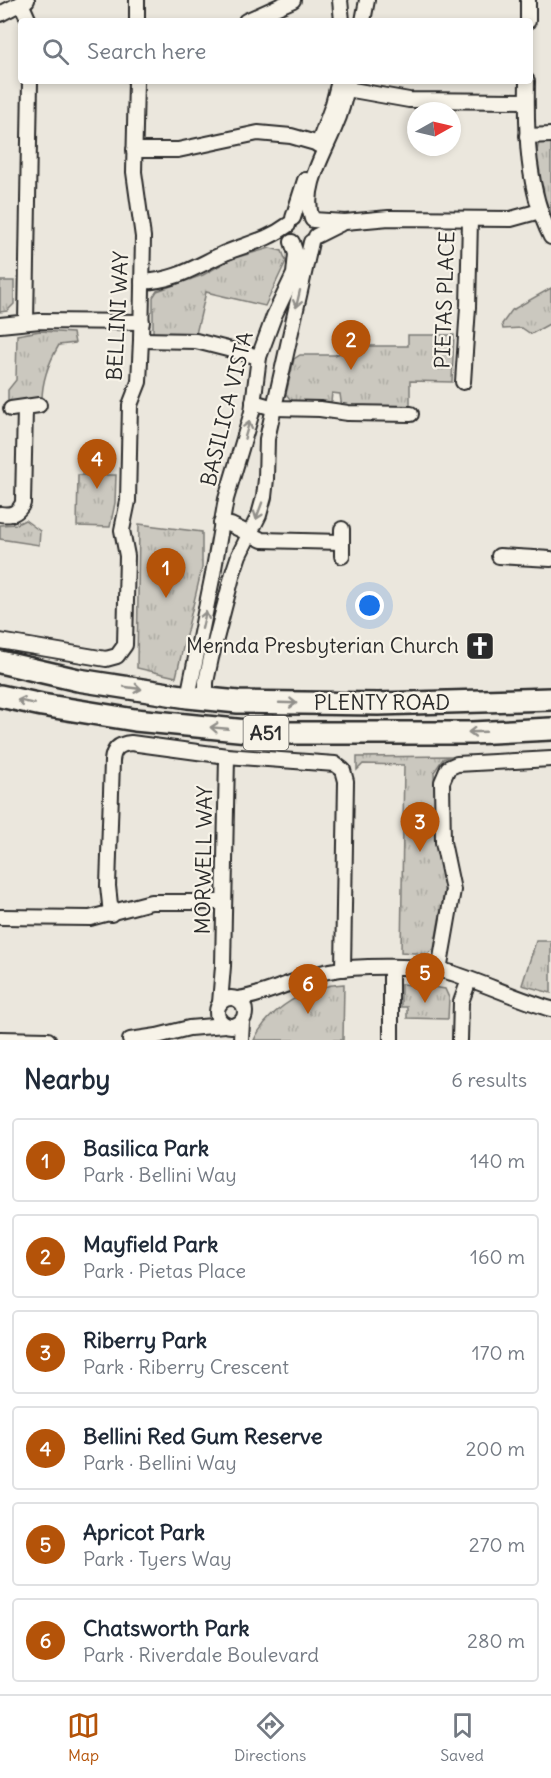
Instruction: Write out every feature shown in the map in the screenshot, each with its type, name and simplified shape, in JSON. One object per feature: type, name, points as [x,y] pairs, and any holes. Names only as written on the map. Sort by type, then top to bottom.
[{"type":"highway","name":"PLENTY ROAD","points":[[0,662],[78,680],[238,702],[350,704],[551,699]]},
{"type":"highway","name":"PLENTY ROAD","points":[[0,696],[135,720],[268,733],[472,733],[551,729]]},
{"type":"street","points":[[137,0],[137,18]]},
{"type":"street","points":[[253,18],[293,0]]},
{"type":"street","points":[[340,0],[342,18]]},
{"type":"street","points":[[364,18],[367,0]]},
{"type":"street","points":[[528,0],[528,18]]},
{"type":"street","points":[[0,14],[24,2],[28,18]]},
{"type":"street","points":[[26,322],[30,84]]},
{"type":"street","name":"BELLINI WAY","points":[[0,641],[99,658],[117,656],[123,650],[126,640],[127,556],[122,530],[128,501],[130,405],[139,382],[142,322],[143,223],[135,179],[134,150],[136,84]]},
{"type":"street","points":[[345,84],[410,100],[526,102]]},
{"type":"street","points":[[292,242],[287,234],[290,221],[333,104],[345,84]]},
{"type":"street","points":[[313,239],[316,228],[308,200],[311,187],[338,121],[345,84]]},
{"type":"street","points":[[527,84],[527,136],[533,182],[540,211],[551,237]]},
{"type":"street","points":[[134,150],[178,150],[258,133],[291,136],[319,144]]},
{"type":"street","points":[[527,136],[551,135]]},
{"type":"street","points":[[263,241],[290,221],[303,215],[312,220],[345,222],[382,218],[470,220],[511,219],[540,211]]},
{"type":"street","name":"PIETAS PLACE","points":[[463,382],[470,220]]},
{"type":"street","points":[[142,282],[170,278],[236,249],[263,241],[292,242],[302,245],[327,228],[345,222]]},
{"type":"street","name":"BASILICA VISTA","points":[[197,698],[206,682],[239,555],[264,497],[267,439],[313,239]]},
{"type":"street","name":"BASILICA VISTA","points":[[197,698],[221,523],[234,469],[249,424],[259,357],[274,316],[294,274],[296,254],[292,242]]},
{"type":"street","points":[[0,325],[26,322],[142,322]]},
{"type":"street","points":[[141,340],[196,341],[259,357]]},
{"type":"street","points":[[253,402],[274,408],[411,414]]},
{"type":"street","points":[[11,409],[39,405]]},
{"type":"street","points":[[0,514],[12,514],[23,503],[25,408]]},
{"type":"street","points":[[221,523],[231,525],[262,540],[273,542],[342,542]]},
{"type":"street","points":[[499,556],[551,559]]},
{"type":"street","points":[[118,911],[108,886],[112,761],[117,747],[131,743],[227,756],[328,762],[344,770],[346,781],[343,969]]},
{"type":"street","name":"MORWELL WAY","points":[[219,1006],[223,966],[227,756]]},
{"type":"street","points":[[439,970],[453,890],[443,842],[442,782],[445,771],[451,765],[457,764],[551,759]]},
{"type":"street","points":[[0,917],[80,919],[162,902],[224,902]]},
{"type":"street","name":"MORWELL WAY","points":[[223,966],[226,982],[237,999]]},
{"type":"street","points":[[391,968],[391,1040]]},
{"type":"street","points":[[189,1028],[227,999],[237,999],[280,988],[312,975],[343,969],[439,970],[551,1009]]},
{"type":"street","points":[[460,1040],[461,1002],[469,980]]},
{"type":"street","points":[[130,1040],[189,1028],[235,1026],[280,988]]},
{"type":"street","points":[[237,999],[245,1008],[241,1040]]},
{"type":"street","points":[[219,1006],[217,1016],[226,1026],[232,1040]]},
{"type":"street","points":[[0,1039],[48,1040]]},
{"type":"green space","points":[[551,140],[551,218],[542,191],[537,150],[539,143]]},
{"type":"green space","points":[[270,248],[282,251],[286,261],[265,306],[206,292],[196,334],[153,334],[153,297],[157,291],[203,275],[231,259]]},
{"type":"green space","points":[[0,281],[14,281],[14,304],[7,311],[0,312]]},
{"type":"green space","points":[[551,288],[551,323],[531,334],[522,328],[503,329],[502,324],[512,310]]},
{"type":"green space","points":[[40,331],[73,333],[75,343],[59,345],[47,371],[42,400],[8,405],[8,390],[16,380],[17,335]]},
{"type":"green space","points":[[408,335],[454,335],[452,382],[410,381],[410,409],[342,408],[340,394],[332,393],[331,402],[327,405],[294,404],[286,394],[294,359],[300,355],[335,355],[358,346],[408,346]]},
{"type":"green space","points":[[78,475],[116,475],[115,503],[110,527],[77,526]]},
{"type":"green space","points":[[25,520],[40,531],[39,545],[0,539],[0,525],[17,524]]},
{"type":"green space","points":[[139,524],[202,532],[202,568],[176,677],[137,668]]},
{"type":"green space","points":[[452,756],[443,759],[434,772],[436,843],[445,886],[434,949],[427,954],[401,952],[404,765],[363,764],[357,770],[357,757]]},
{"type":"green space","points":[[536,941],[551,941],[551,993],[522,985]]},
{"type":"green space","points":[[344,984],[343,1040],[254,1040],[269,1018],[292,1000],[317,989]]},
{"type":"green space","points":[[401,984],[445,989],[449,998],[448,1019],[407,1018],[407,1007],[401,1007]]},
{"type":"place","name":"Mayfield Park","points":[[351,370]]},
{"type":"place","name":"Bellini Red Gum Reserve","points":[[97,489]]},
{"type":"place","name":"Basilica Park","points":[[166,598]]},
{"type":"place","name":"Mernda Presbyterian Church","points":[[480,646]]},
{"type":"place","name":"Riberry Park","points":[[420,852]]},
{"type":"place","name":"Apricot Park","points":[[425,1003]]},
{"type":"place","name":"Chatsworth Park","points":[[308,1014]]}]
